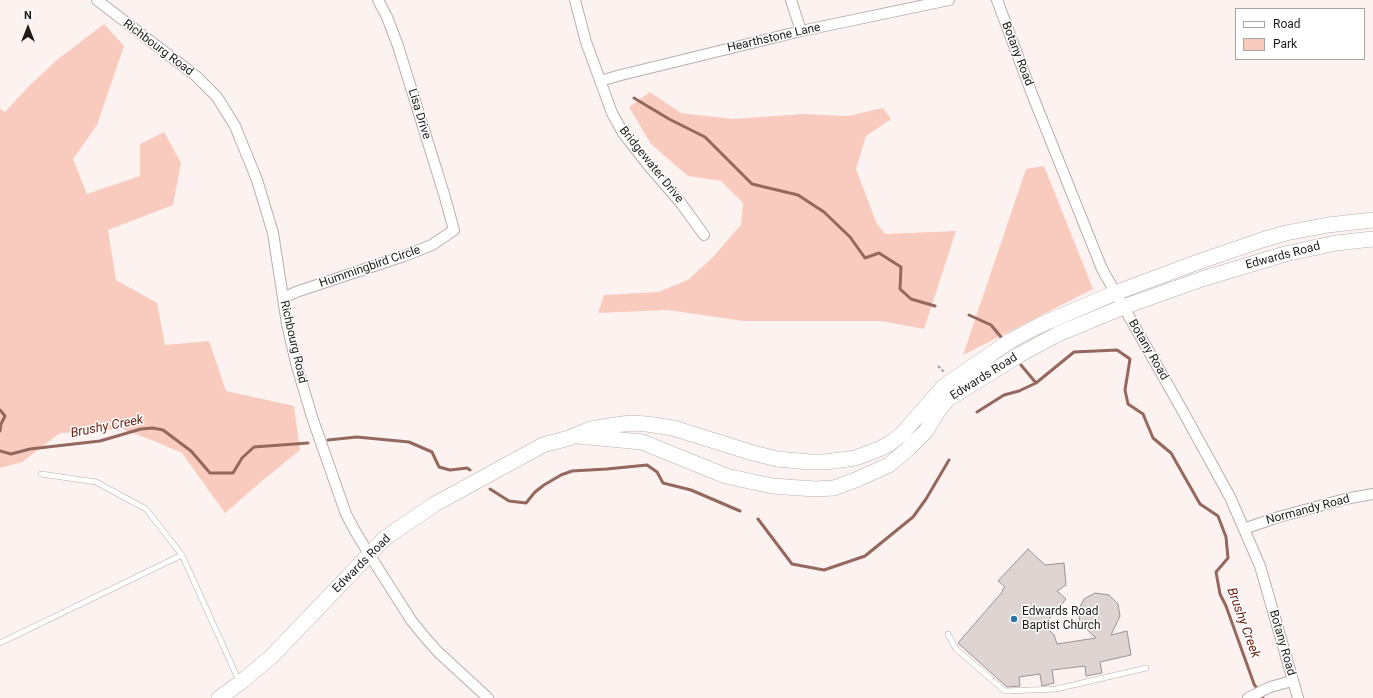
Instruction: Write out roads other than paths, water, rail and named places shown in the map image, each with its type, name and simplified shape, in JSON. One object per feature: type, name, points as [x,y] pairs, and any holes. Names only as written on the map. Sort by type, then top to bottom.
[{"type":"street","name":"Richbourg Road","points":[[97,0],[196,76],[227,111],[248,155],[273,233],[287,324],[296,363],[312,417],[346,514],[369,554],[411,620],[438,652],[488,698]]},
{"type":"street","name":"Lisa Drive","points":[[378,0],[398,46],[454,230]]},
{"type":"street","name":"Bridgewater Drive","points":[[575,0],[586,42],[600,81],[612,113],[623,133],[680,202],[704,234]]},
{"type":"street","points":[[790,0],[801,31]]},
{"type":"street","name":"Hearthstone Lane","points":[[600,81],[801,31],[949,0]]},
{"type":"street","name":"Botany Road","points":[[997,0],[1032,94],[1102,269],[1230,497],[1260,566],[1298,698]]},
{"type":"street","name":"Edwards Road","points":[[219,698],[240,683],[272,656],[385,538],[435,504],[543,445],[569,438],[592,429],[615,424],[631,423],[673,428],[777,459],[804,462],[825,462],[856,458],[889,444],[902,434],[944,386],[1010,341],[1040,325],[1115,293],[1198,262],[1286,233],[1328,225],[1373,220]]},
{"type":"street","name":"Hummingbird Circle","points":[[283,298],[296,292],[396,259],[432,245],[454,230]]},
{"type":"street","points":[[1286,233],[1291,253]]},
{"type":"street","name":"Edwards Road","points":[[569,438],[589,436],[642,442],[726,476],[772,486],[815,489],[834,488],[889,465],[926,431],[938,410],[948,399],[1019,355],[1058,334],[1123,307],[1202,279],[1291,253],[1336,243],[1373,240]]},
{"type":"street","name":"Normandy Road","points":[[1244,529],[1275,518],[1345,499],[1373,494]]},
{"type":"street","points":[[1249,697],[1270,687],[1292,680]]},
{"type":"lane","points":[[41,474],[96,482],[146,509],[182,556],[240,683]]},
{"type":"lane","points":[[0,643],[182,556]]},
{"type":"lane","points":[[948,634],[956,649],[1005,691],[1056,689],[1146,668]]},
{"type":"waterway","points":[[634,98],[669,119],[705,137],[752,184],[798,195],[824,212],[850,237],[865,258],[879,253],[901,267],[900,289],[911,299],[935,306]]},
{"type":"waterway","points":[[969,315],[991,325],[1001,337]]},
{"type":"waterway","name":"Brushy Creek","points":[[977,412],[1004,395],[1019,391],[1036,383],[1074,352],[1117,350],[1130,359],[1125,390],[1128,404],[1143,414],[1153,438],[1171,453],[1200,504],[1218,516],[1226,537],[1228,558],[1216,572],[1220,594],[1226,606],[1254,684],[1263,698]]},
{"type":"waterway","points":[[1021,365],[1036,383]]},
{"type":"waterway","name":"Brushy Creek","points":[[0,410],[5,416],[1,424],[0,431]]},
{"type":"waterway","name":"Brushy Creek","points":[[0,451],[11,454],[30,449],[100,441],[141,429],[153,428],[163,430],[191,451],[210,473],[233,473],[242,458],[254,447],[308,443]]},
{"type":"waterway","name":"Brushy Creek","points":[[328,440],[357,437],[409,442],[432,452],[439,467],[450,470],[467,468],[470,470]]},
{"type":"waterway","name":"Brushy Creek","points":[[758,519],[792,564],[824,570],[865,556],[913,517],[926,499],[949,460]]},
{"type":"waterway","name":"Brushy Creek","points":[[490,489],[509,501],[526,503],[535,492],[544,485],[561,475],[572,471],[647,465],[657,472],[663,483],[691,490],[740,511]]},
{"type":"place","name":"Edwards Road Baptist Church","points":[[1014,619]]}]
